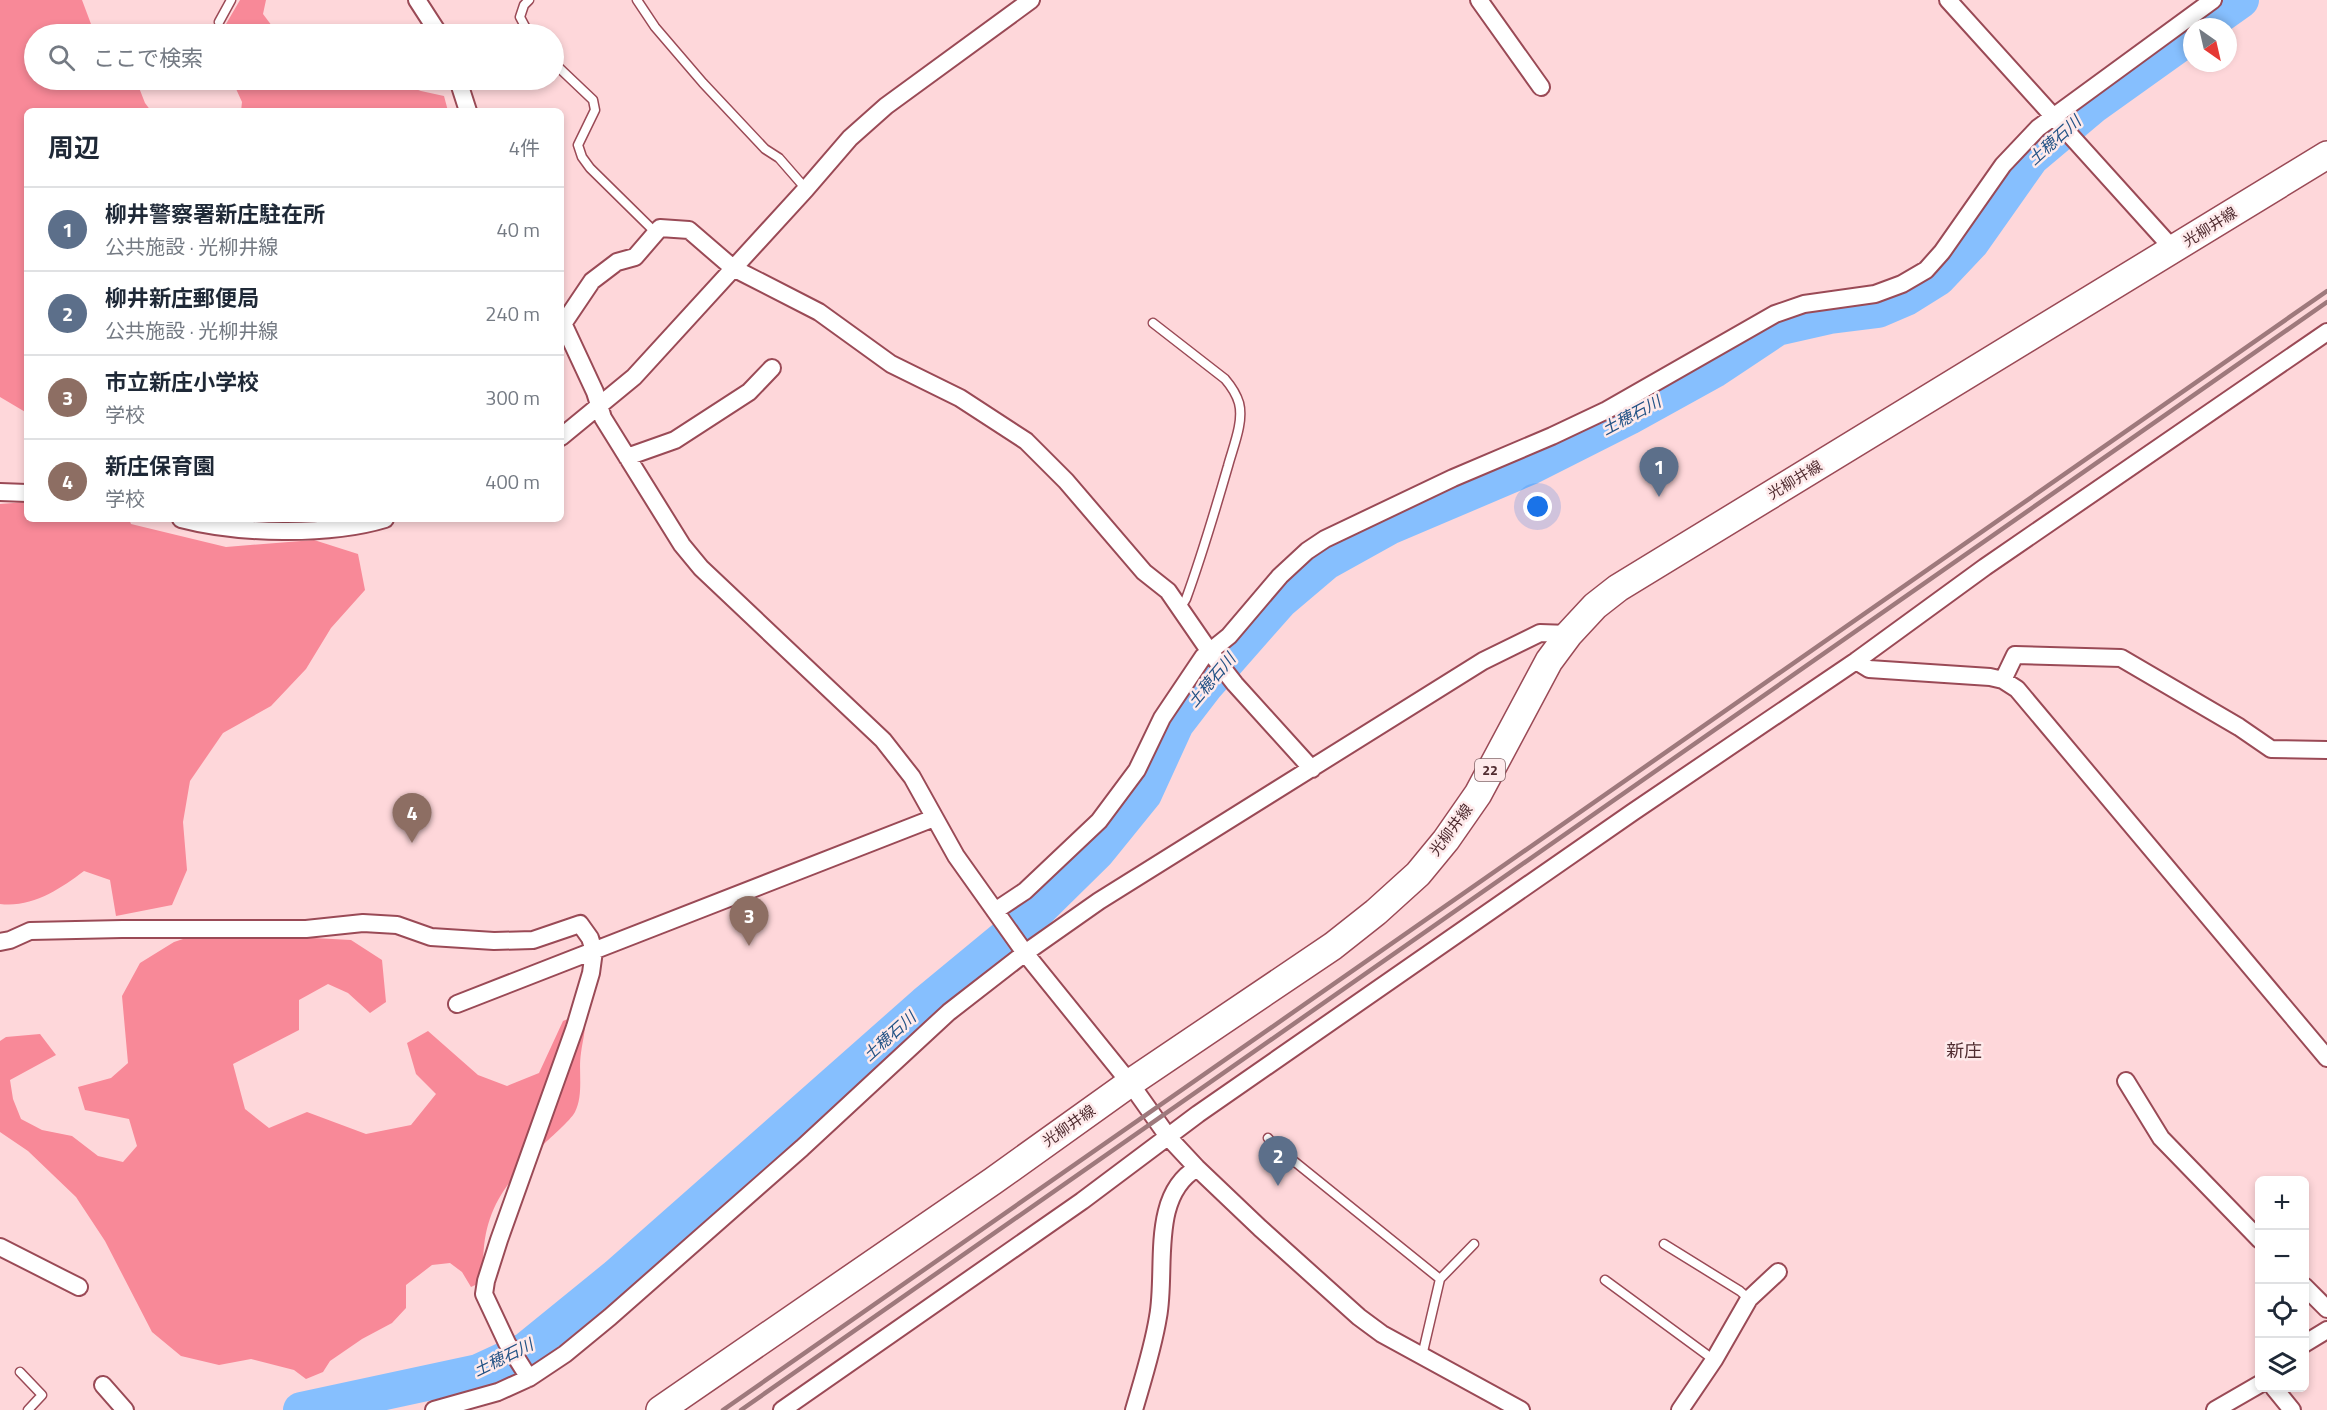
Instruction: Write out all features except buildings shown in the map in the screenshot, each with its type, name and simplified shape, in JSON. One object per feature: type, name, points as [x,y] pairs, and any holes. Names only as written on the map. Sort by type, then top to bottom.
[{"type":"main road","name":"光柳井線","points":[[660,1410],[1130,1083],[1333,946],[1376,912],[1418,874],[1446,840],[1478,794],[1549,661],[1569,634],[1595,606],[1618,588],[2327,155]]},
{"type":"street","points":[[417,0],[433,24]]},
{"type":"street","points":[[564,435],[634,377],[850,138],[886,106],[1031,0]]},
{"type":"street","points":[[1479,0],[1541,87]]},
{"type":"street","points":[[1948,0],[2174,250]]},
{"type":"street","points":[[1000,917],[1100,821],[1137,770],[1162,718],[1203,657],[1211,654],[1229,636],[1280,576],[1307,551],[1325,539],[1453,478],[1607,410],[1775,314],[1804,304],[1875,294],[1902,284],[1926,270],[1942,252],[2003,165],[2038,128],[2055,119],[2213,0]]},
{"type":"street","points":[[461,90],[467,108]]},
{"type":"street","points":[[564,319],[592,281],[616,262],[635,257],[660,228],[689,230],[733,268],[819,312],[891,364],[960,398],[1026,441],[1073,489],[1143,572],[1168,591],[1211,654],[1235,684],[1312,769]]},
{"type":"street","points":[[564,326],[595,392],[603,418],[682,545],[691,557],[883,740],[912,777],[956,856],[1023,950],[1130,1083],[1169,1138],[1260,1228],[1359,1317],[1382,1334],[1521,1410]]},
{"type":"street","points":[[782,1410],[1082,1201],[1198,1114],[1614,825],[1856,661],[1985,567],[2327,332]]},
{"type":"street","points":[[627,457],[675,440],[749,392],[772,368]]},
{"type":"street","points":[[0,492],[24,493]]},
{"type":"street","points":[[193,522],[209,526],[269,531],[332,528],[367,522]]},
{"type":"street","points":[[434,1410],[498,1392],[529,1378],[565,1354],[802,1148],[949,1012],[1023,950],[1484,661],[1540,633],[1569,634]]},
{"type":"street","points":[[2003,680],[2015,655],[2121,658],[2239,727],[2271,749],[2327,750]]},
{"type":"street","points":[[1856,661],[1869,669],[1990,677],[2003,680],[2017,690],[2327,1058]]},
{"type":"street","points":[[458,1004],[934,818]]},
{"type":"street","points":[[0,942],[30,932],[122,929],[306,929],[363,923],[397,926],[431,936],[494,941],[533,940],[580,924],[590,938],[594,951],[591,973],[575,1027],[486,1281],[484,1294],[507,1343],[529,1378]]},
{"type":"street","points":[[2126,1081],[2161,1138],[2255,1236]]},
{"type":"street","points":[[1134,1410],[1159,1315],[1164,1226],[1173,1192],[1187,1173],[1197,1168]]},
{"type":"street","points":[[0,1247],[79,1287]]},
{"type":"street","points":[[1680,1410],[1714,1360],[1749,1299],[1778,1272]]},
{"type":"street","points":[[2309,1291],[2327,1309]]},
{"type":"street","points":[[2309,1341],[2327,1330]]},
{"type":"street","points":[[103,1385],[125,1410]]},
{"type":"street","points":[[2215,1410],[2255,1386]]},
{"type":"street","points":[[2277,1392],[2292,1410]]},
{"type":"lane","points":[[219,22],[231,0]]},
{"type":"lane","points":[[524,24],[520,17],[524,5],[529,0]]},
{"type":"lane","points":[[637,0],[655,27],[703,83],[765,149],[779,158],[806,189]]},
{"type":"lane","points":[[564,72],[593,100],[595,110],[578,145],[582,157],[590,168],[656,233]]},
{"type":"lane","points":[[1153,323],[1225,379],[1233,389],[1239,404],[1240,418],[1209,536],[1181,607]]},
{"type":"lane","points":[[1268,1138],[1440,1278]]},
{"type":"lane","points":[[1422,1356],[1440,1278],[1474,1244]]},
{"type":"lane","points":[[1664,1244],[1740,1291],[1749,1299]]},
{"type":"lane","points":[[1605,1280],[1714,1360]]},
{"type":"lane","points":[[20,1372],[42,1395],[28,1410]]},
{"type":"shaded area","points":[[0,0],[82,0],[91,24],[24,24],[24,90],[140,90],[149,108],[24,108],[24,411],[0,397]]},
{"type":"shaded area","points":[[240,0],[266,0],[263,14],[270,24],[226,24]]},
{"type":"shaded area","points":[[237,90],[418,90],[444,96],[447,108],[241,108],[242,102]]},
{"type":"shaded area","points":[[24,502],[24,522],[130,522],[226,547],[314,540],[358,554],[365,590],[331,628],[306,669],[271,706],[223,733],[190,781],[183,822],[187,870],[172,905],[116,916],[110,880],[84,871],[45,896],[23,903],[0,904],[0,504]]},
{"type":"shaded area","points":[[258,935],[351,940],[382,960],[386,1002],[370,1013],[348,993],[328,984],[299,1000],[299,1030],[233,1064],[245,1109],[269,1128],[307,1112],[366,1134],[411,1125],[436,1094],[416,1074],[407,1043],[428,1031],[478,1075],[507,1086],[539,1073],[563,1021],[584,1012],[585,1017],[578,1105],[569,1120],[515,1175],[504,1190],[489,1221],[485,1239],[484,1281],[471,1287],[462,1272],[450,1263],[432,1265],[406,1285],[406,1308],[392,1323],[362,1339],[330,1361],[323,1372],[306,1379],[294,1370],[251,1359],[219,1365],[181,1356],[152,1332],[105,1241],[76,1197],[28,1151],[0,1132],[0,1041],[6,1037],[40,1034],[56,1055],[10,1080],[13,1099],[21,1119],[42,1130],[72,1136],[98,1156],[123,1162],[137,1146],[129,1119],[85,1110],[78,1087],[111,1078],[128,1063],[122,996],[140,963],[174,942],[189,937]]},
{"type":"waterway","name":"土穂石川","points":[[2216,18],[2241,0]]},
{"type":"waterway","name":"土穂石川","points":[[301,1410],[478,1372],[526,1350],[617,1276],[925,1004],[1034,914],[1097,852],[1144,794],[1176,724],[1206,685],[1280,601],[1326,562],[1389,527],[1530,467],[1629,417],[1714,370],[1777,328],[1830,316],[1878,310],[1906,298],[1938,278],[1971,243],[2031,158],[2094,105],[2183,41]]},
{"type":"railway","points":[[723,1410],[2327,291]]},
{"type":"railway","points":[[741,1410],[2327,302]]},
{"type":"place","name":"柳井警察署新庄駐在所","points":[[1659,497]]},
{"type":"place","name":"新庄保育園","points":[[412,843]]},
{"type":"place","name":"市立新庄小学校","points":[[749,946]]},
{"type":"place","name":"柳井新庄郵便局","points":[[1278,1186]]},
{"type":"district","name":"新庄","points":[[1964,1051]]}]
